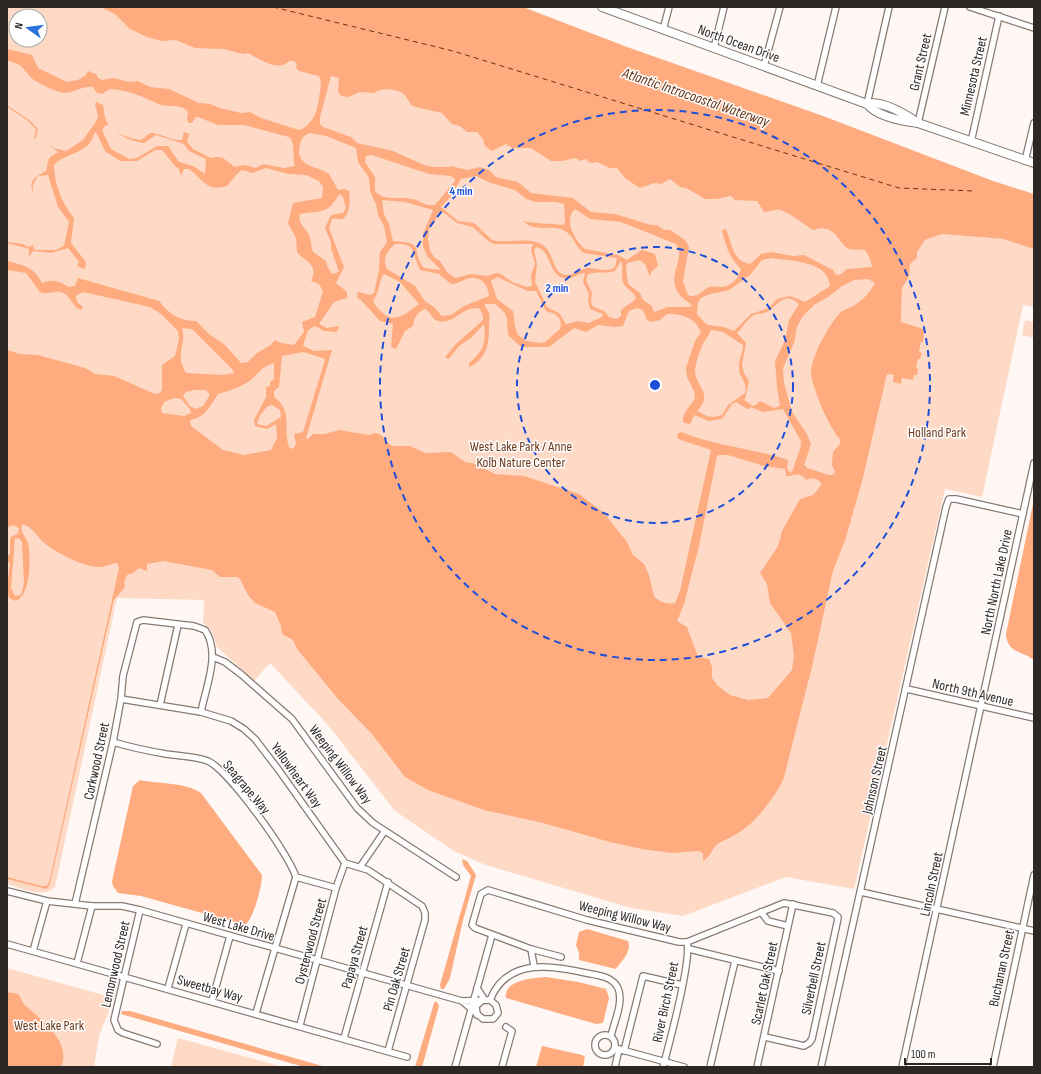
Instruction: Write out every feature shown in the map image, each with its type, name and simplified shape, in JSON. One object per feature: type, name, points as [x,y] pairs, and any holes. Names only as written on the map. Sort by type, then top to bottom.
[{"type":"main road","name":"North Ocean Drive","points":[[602,7],[612,9],[663,30],[867,104],[871,110],[902,121],[918,123],[1024,161],[1034,162]]},
{"type":"street","points":[[663,30],[669,7]]},
{"type":"street","points":[[714,48],[724,7]]},
{"type":"street","points":[[764,66],[780,7]]},
{"type":"street","points":[[817,86],[836,7]]},
{"type":"street","points":[[867,104],[890,7]]},
{"type":"street","name":"Grant Street","points":[[918,123],[946,7]]},
{"type":"street","points":[[970,7],[1034,28]]},
{"type":"street","name":"Minnesota Street","points":[[971,142],[999,16]]},
{"type":"street","points":[[1024,161],[1034,123]]},
{"type":"street","name":"North North Lake Drive","points":[[981,706],[1034,463]]},
{"type":"street","name":"Johnson Street","points":[[822,1067],[907,689],[944,514],[949,499],[956,499],[1023,514]]},
{"type":"street","name":"Corkwood Street","points":[[75,904],[112,742],[121,699],[123,676],[137,622],[143,620],[178,624]]},
{"type":"street","points":[[160,705],[178,624],[205,630],[213,646],[213,657],[201,712]]},
{"type":"street","name":"Weeping Willow Way","points":[[213,657],[225,662],[242,675],[292,719],[357,808],[384,832],[456,877]]},
{"type":"street","name":"North 9th Avenue","points":[[907,689],[1034,718]]},
{"type":"street","name":"Yellowheart Way","points":[[121,699],[201,712],[230,721],[255,738],[345,863]]},
{"type":"street","name":"Lincoln Street","points":[[902,1067],[938,909],[981,706]]},
{"type":"street","name":"Seagrape Way","points":[[112,742],[144,750],[193,757],[209,762],[223,773],[244,798],[287,858],[296,876]]},
{"type":"street","points":[[360,867],[384,832]]},
{"type":"street","points":[[345,863],[368,870],[388,882]]},
{"type":"street","name":"Oysterwood Street","points":[[300,1025],[336,888],[345,863]]},
{"type":"street","name":"Buchanan Street","points":[[993,1067],[1034,875]]},
{"type":"street","points":[[256,1013],[296,876],[336,888]]},
{"type":"street","name":"Pin Oak Street","points":[[388,882],[422,906],[425,913],[425,920],[388,1051]]},
{"type":"street","name":"Papaya Street","points":[[344,1038],[388,882]]},
{"type":"street","name":"Weeping Willow Way","points":[[492,935],[475,928],[472,925],[481,894],[488,890],[587,920],[679,942],[687,942],[784,903],[833,914],[838,917]]},
{"type":"street","name":"West Lake Drive","points":[[7,891],[47,901],[92,906],[122,906],[140,910],[462,1002],[479,1016]]},
{"type":"street","points":[[861,892],[1034,931]]},
{"type":"street","points":[[33,951],[47,901]]},
{"type":"street","name":"Scarlet Oak Street","points":[[757,1067],[765,1037],[793,904]]},
{"type":"street","points":[[77,963],[92,906]]},
{"type":"street","name":"Lemonwood Street","points":[[140,910],[114,1020],[118,1030],[123,1034],[157,1044]]},
{"type":"street","points":[[761,912],[768,921],[788,926]]},
{"type":"street","name":"Silverbell Street","points":[[765,1037],[804,1046],[812,1039],[838,917]]},
{"type":"street","points":[[168,988],[186,924]]},
{"type":"street","points":[[455,1067],[470,1009],[492,935],[531,949],[562,957]]},
{"type":"street","points":[[212,1001],[230,936]]},
{"type":"street","name":"River Birch Street","points":[[664,1064],[689,949],[687,942]]},
{"type":"street","name":"Sweetbay Way","points":[[7,944],[300,1025],[407,1057]]},
{"type":"street","points":[[531,949],[534,966]]},
{"type":"street","points":[[689,949],[778,971]]},
{"type":"street","points":[[710,1067],[735,961]]},
{"type":"street","points":[[466,1024],[479,1016],[489,1020],[498,1013],[496,1005],[490,1000],[499,982],[519,971],[534,966],[547,966],[602,976],[613,981],[618,989],[620,1000],[611,1036]]},
{"type":"street","points":[[615,1067],[643,976],[682,985]]},
{"type":"street","points":[[476,988],[484,999],[476,1006],[479,1016]]},
{"type":"street","name":"West Lake Drive","points":[[462,1002],[484,999],[490,1000]]},
{"type":"street","points":[[502,1067],[512,1031],[506,1027]]},
{"type":"street","points":[[620,1049],[611,1036],[605,1034],[599,1036],[595,1042],[596,1050],[602,1055],[606,1055],[620,1049],[664,1064],[684,1067]]},
{"type":"green space","name":"West Lake Park / Anne Kolb Nature Center","points":[[7,7],[149,7],[907,241],[784,778],[813,663],[833,571],[846,538],[863,478],[887,374],[894,375],[901,384],[902,377],[916,375],[918,359],[920,359],[922,353],[919,352],[924,329],[901,322],[902,288],[909,277],[910,264],[917,258],[917,252],[925,240],[942,234],[1003,239],[1034,249],[1034,307],[1023,305],[982,497],[945,489],[854,889],[786,877],[683,916],[631,908],[486,865],[454,851],[395,811],[328,725],[270,663],[254,681],[217,647],[212,632],[203,622],[204,600],[117,598],[55,887],[44,892],[32,892],[7,884]],"holes":[[[112,598],[115,598],[50,884]]]},
{"type":"green space","points":[[1025,320],[1034,322],[1034,338],[1022,335]]},
{"type":"green space","name":"West Lake Park","points":[[7,968],[114,998],[99,1036],[94,1067],[7,1067]]},
{"type":"green space","points":[[178,1038],[283,1067],[171,1067]]},
{"type":"water","name":"Atlantic Intracoastal Waterway","points":[[100,7],[523,7],[627,47],[823,116],[993,181],[1034,194],[1034,249],[1003,239],[942,234],[925,240],[917,252],[917,258],[910,264],[909,277],[902,288],[901,322],[924,329],[923,342],[921,342],[919,352],[922,353],[920,359],[918,359],[916,368],[918,369],[917,375],[914,375],[913,380],[902,378],[901,384],[893,382],[894,375],[887,374],[863,478],[846,538],[833,571],[813,663],[784,778],[771,799],[753,821],[738,833],[719,843],[703,861],[703,853],[698,851],[672,853],[642,849],[610,842],[543,823],[484,810],[428,790],[405,777],[372,734],[339,700],[297,649],[293,640],[282,634],[281,626],[275,612],[255,603],[248,595],[240,579],[237,577],[220,577],[212,570],[163,561],[147,564],[147,571],[139,568],[133,573],[127,575],[124,582],[125,587],[114,600],[50,884],[47,889],[7,879],[7,877],[41,886],[46,886],[49,883],[119,568],[117,563],[102,567],[95,567],[71,559],[43,542],[32,529],[23,524],[21,529],[28,543],[29,550],[29,575],[25,591],[21,597],[16,601],[9,598],[7,586],[10,563],[7,561],[7,556],[10,554],[10,539],[12,536],[18,534],[19,528],[13,525],[7,528],[7,350],[20,354],[38,355],[85,368],[95,374],[114,376],[155,394],[160,393],[162,389],[162,365],[175,356],[179,339],[178,331],[161,314],[150,307],[83,292],[76,296],[77,302],[83,307],[81,310],[78,309],[63,293],[40,292],[26,273],[7,270],[7,261],[19,264],[32,270],[36,273],[42,283],[55,281],[68,287],[75,286],[78,278],[159,301],[175,316],[184,320],[196,321],[210,335],[224,344],[241,363],[248,362],[257,353],[271,345],[275,340],[281,343],[294,345],[304,332],[302,322],[315,317],[323,291],[319,284],[311,281],[313,275],[312,267],[297,252],[296,238],[288,223],[293,203],[322,198],[323,187],[319,181],[306,175],[289,174],[266,168],[253,173],[242,170],[227,186],[214,187],[206,184],[189,169],[184,169],[181,176],[179,169],[162,150],[155,150],[137,161],[120,161],[105,151],[96,132],[91,141],[82,149],[65,157],[54,165],[57,186],[66,206],[74,218],[71,243],[86,262],[85,269],[77,266],[79,262],[68,248],[51,253],[33,251],[29,257],[29,249],[7,243],[23,244],[28,247],[34,245],[33,248],[35,250],[56,250],[64,246],[69,222],[58,207],[48,175],[39,176],[46,171],[49,158],[58,152],[45,141],[54,148],[66,151],[83,140],[97,120],[98,116],[95,104],[96,102],[103,105],[106,120],[111,128],[106,125],[102,130],[111,149],[129,159],[137,158],[157,146],[168,146],[179,162],[193,166],[205,174],[206,159],[189,151],[184,144],[156,135],[144,143],[138,142],[124,137],[112,129],[131,138],[141,140],[150,133],[182,140],[184,132],[189,134],[187,142],[193,149],[211,158],[223,158],[235,167],[244,165],[256,168],[263,164],[284,168],[295,166],[293,146],[289,137],[244,125],[218,125],[198,117],[196,117],[192,123],[189,123],[187,120],[188,112],[185,109],[158,104],[129,92],[110,89],[102,94],[97,93],[93,87],[88,87],[67,93],[62,92],[51,89],[34,80],[23,68],[13,62],[7,61],[7,49],[32,55],[38,68],[67,82],[78,80],[86,75],[88,71],[96,74],[98,78],[102,80],[113,78],[130,82],[138,81],[150,87],[169,89],[199,103],[210,104],[241,113],[250,112],[261,118],[299,130],[305,127],[314,117],[321,82],[319,76],[299,71],[296,68],[297,64],[294,61],[289,61],[280,66],[263,61],[248,53],[243,54],[223,49],[195,48],[176,40],[161,41],[147,37],[130,29],[115,14]],"holes":[[[331,76],[339,78],[338,92],[341,96],[348,97],[360,92],[374,93],[384,89],[392,89],[405,95],[412,106],[442,113],[452,124],[460,126],[467,132],[477,132],[483,139],[485,146],[492,151],[506,144],[512,148],[531,148],[551,161],[562,161],[576,158],[580,161],[586,159],[590,163],[597,162],[610,168],[617,168],[626,179],[640,188],[654,183],[661,184],[670,179],[680,187],[686,188],[705,199],[717,199],[731,196],[735,200],[757,201],[764,212],[778,210],[784,211],[813,230],[821,228],[832,231],[849,249],[865,250],[870,258],[872,267],[847,269],[841,274],[836,275],[833,270],[804,255],[793,256],[771,252],[761,254],[750,264],[744,262],[736,255],[726,229],[722,230],[723,236],[731,256],[741,269],[738,275],[729,285],[722,287],[710,287],[697,295],[691,296],[688,295],[683,281],[689,247],[685,240],[670,230],[664,230],[657,225],[651,225],[615,214],[591,212],[573,198],[531,193],[518,182],[496,177],[489,170],[480,167],[467,170],[451,166],[434,167],[424,165],[393,151],[357,143],[351,137],[323,127],[320,124],[320,117]],[[310,133],[326,136],[356,148],[358,162],[369,178],[370,191],[376,204],[378,215],[384,226],[387,242],[380,252],[379,270],[374,293],[370,295],[358,292],[357,298],[361,300],[380,321],[393,324],[391,347],[396,349],[405,331],[413,326],[416,316],[425,309],[436,320],[444,322],[470,309],[480,309],[483,320],[455,345],[446,356],[446,358],[449,359],[459,346],[471,338],[484,324],[485,337],[483,346],[478,354],[469,363],[469,367],[480,360],[486,350],[490,316],[485,304],[495,304],[505,313],[508,335],[521,347],[549,347],[574,328],[586,332],[598,325],[615,327],[623,326],[629,311],[637,308],[643,310],[647,320],[651,322],[660,320],[667,314],[678,314],[687,317],[696,323],[701,332],[695,341],[686,368],[687,377],[694,391],[695,398],[685,412],[683,418],[683,422],[688,424],[691,423],[694,415],[709,421],[722,419],[732,404],[745,399],[749,381],[744,373],[742,365],[746,343],[737,333],[747,321],[754,315],[767,312],[781,300],[789,298],[799,304],[789,320],[785,340],[775,361],[780,406],[774,408],[760,401],[756,405],[748,406],[763,412],[783,409],[801,441],[793,470],[790,473],[787,468],[788,460],[782,458],[706,440],[681,432],[677,434],[678,439],[711,450],[680,591],[675,603],[669,604],[658,600],[654,596],[649,575],[644,564],[633,555],[627,542],[604,513],[579,494],[524,476],[495,474],[476,464],[465,462],[451,452],[425,453],[410,446],[392,446],[381,435],[376,433],[369,435],[339,430],[325,434],[313,434],[308,439],[306,438],[332,350],[314,351],[303,346],[308,330],[315,326],[324,331],[336,332],[339,328],[338,326],[327,328],[319,324],[334,302],[347,298],[347,292],[336,283],[344,267],[329,228],[332,219],[342,219],[347,214],[350,198],[349,191],[345,189],[338,190],[329,174],[308,165],[301,158],[299,152],[300,143],[306,135]],[[372,155],[429,174],[450,176],[455,179],[455,181],[435,205],[427,205],[406,198],[387,198],[375,191],[375,177],[365,162],[366,156]],[[476,176],[491,183],[515,190],[526,199],[536,202],[556,202],[564,204],[565,222],[563,225],[523,221],[533,227],[554,228],[565,231],[578,248],[584,253],[617,258],[615,267],[609,270],[588,268],[565,275],[557,270],[548,250],[539,243],[533,241],[492,240],[474,223],[458,221],[441,207],[451,196],[461,179]],[[339,194],[343,197],[346,208],[343,213],[331,215],[325,228],[331,242],[331,248],[339,272],[332,274],[326,261],[313,252],[309,235],[302,225],[299,217],[300,214],[327,209],[335,201]],[[382,200],[405,202],[433,210],[423,234],[423,246],[427,256],[441,270],[424,268],[420,262],[415,246],[404,242],[393,241],[389,224],[384,214]],[[575,209],[590,219],[621,222],[676,244],[679,251],[679,258],[674,280],[676,288],[681,296],[691,304],[691,307],[668,307],[654,312],[652,306],[643,300],[640,293],[628,284],[626,268],[627,263],[640,260],[645,264],[650,277],[651,272],[658,266],[655,254],[642,250],[627,260],[618,255],[585,249],[574,236],[570,224],[572,214]],[[443,212],[457,223],[473,227],[488,241],[494,244],[533,244],[531,250],[535,264],[531,275],[532,286],[527,287],[512,282],[501,274],[496,273],[488,276],[471,274],[455,278],[447,272],[430,250],[428,238],[429,229],[435,221],[438,213]],[[395,244],[403,244],[411,247],[420,270],[439,274],[451,284],[469,278],[481,280],[487,287],[489,296],[464,306],[451,315],[442,316],[435,308],[425,301],[415,286],[387,269],[385,262],[386,255]],[[536,247],[545,253],[552,268],[559,276],[570,278],[585,273],[583,282],[589,294],[588,301],[590,309],[603,314],[602,317],[589,323],[578,321],[566,324],[559,313],[547,307],[535,282],[537,264],[534,250]],[[771,258],[806,263],[822,271],[828,277],[830,286],[805,302],[790,296],[777,299],[769,308],[751,314],[734,331],[705,323],[697,314],[698,302],[701,298],[732,288],[750,275],[762,260]],[[621,261],[622,275],[625,286],[636,299],[621,310],[621,316],[617,319],[609,317],[604,311],[592,306],[592,293],[586,280],[588,274],[615,271]],[[384,274],[400,282],[419,304],[402,316],[392,318],[382,312],[373,301]],[[497,277],[528,291],[536,291],[546,311],[555,314],[560,319],[560,329],[545,342],[541,343],[526,341],[518,335],[515,327],[513,311],[497,299],[491,281]],[[868,279],[875,283],[861,301],[844,310],[836,317],[826,332],[814,357],[811,372],[814,387],[826,417],[840,439],[840,444],[833,452],[832,465],[835,472],[832,475],[829,475],[807,468],[804,465],[811,444],[807,434],[792,412],[784,383],[783,368],[794,343],[797,327],[802,317],[814,305],[828,297],[842,286],[854,280]],[[182,328],[192,329],[232,369],[234,373],[223,375],[186,373],[181,360],[183,339]],[[713,330],[723,332],[743,345],[739,362],[739,372],[746,389],[745,393],[728,405],[722,415],[712,417],[706,416],[697,411],[702,405],[704,395],[696,377],[695,369],[700,350],[710,331]],[[303,352],[325,360],[303,432],[294,434],[296,444],[293,449],[289,447],[287,439],[286,414],[284,408],[274,397],[274,391],[279,387],[282,356]],[[274,363],[274,379],[270,382],[270,386],[266,387],[266,397],[254,420],[255,426],[267,429],[276,424],[277,438],[271,450],[244,455],[223,450],[191,426],[190,420],[200,417],[210,407],[218,394],[245,384],[265,367]],[[206,390],[210,395],[203,406],[196,409],[190,406],[183,396],[186,392]],[[174,398],[181,399],[190,409],[191,413],[184,416],[162,413],[161,409],[164,402]],[[272,405],[280,410],[281,417],[266,426],[257,424],[260,415],[268,406]],[[728,455],[764,466],[785,469],[786,476],[798,474],[803,476],[806,480],[813,479],[822,484],[813,495],[800,499],[782,531],[778,546],[760,573],[767,584],[770,603],[791,633],[794,656],[792,670],[768,698],[748,700],[730,695],[718,686],[712,678],[712,667],[709,659],[698,657],[687,627],[677,621],[684,604],[699,546],[717,456]],[[15,538],[20,539],[22,542],[24,583],[21,595],[15,596],[11,588]]]},
{"type":"water","points":[[38,177],[33,185],[33,192],[31,185]]},
{"type":"water","points":[[1034,499],[1034,660],[1012,648],[1009,645],[1006,634]]},
{"type":"water","points":[[140,780],[180,785],[195,789],[201,793],[262,875],[261,886],[254,909],[245,925],[141,896],[118,893],[113,886],[112,881],[133,786]]},
{"type":"water","points":[[462,859],[467,861],[476,875],[463,920],[450,978],[444,989],[441,989],[440,985],[471,876],[463,865]]},
{"type":"water","points":[[587,929],[628,941],[628,952],[616,969],[579,960],[579,953],[576,945],[579,932]]},
{"type":"water","points":[[546,977],[578,982],[606,989],[609,998],[603,1023],[596,1024],[506,998],[506,992],[509,987],[514,984],[527,979]]},
{"type":"water","points":[[7,992],[18,994],[25,1006],[41,1019],[54,1033],[63,1049],[61,1067],[7,1067]]},
{"type":"water","points":[[436,1001],[439,1006],[422,1067],[415,1067],[434,1003]]},
{"type":"water","points":[[122,1011],[130,1011],[326,1067],[304,1067],[121,1014]]},
{"type":"water","points":[[542,1046],[582,1055],[585,1057],[583,1067],[536,1067]]},
{"type":"waterway","points":[[7,106],[28,120],[37,129],[35,138]]},
{"type":"waterway","points":[[740,401],[748,406]]},
{"type":"ferry route","points":[[273,7],[453,51],[899,188],[974,191]]},
{"type":"park label","name":"Holland Park","points":[[937,432]]}]
